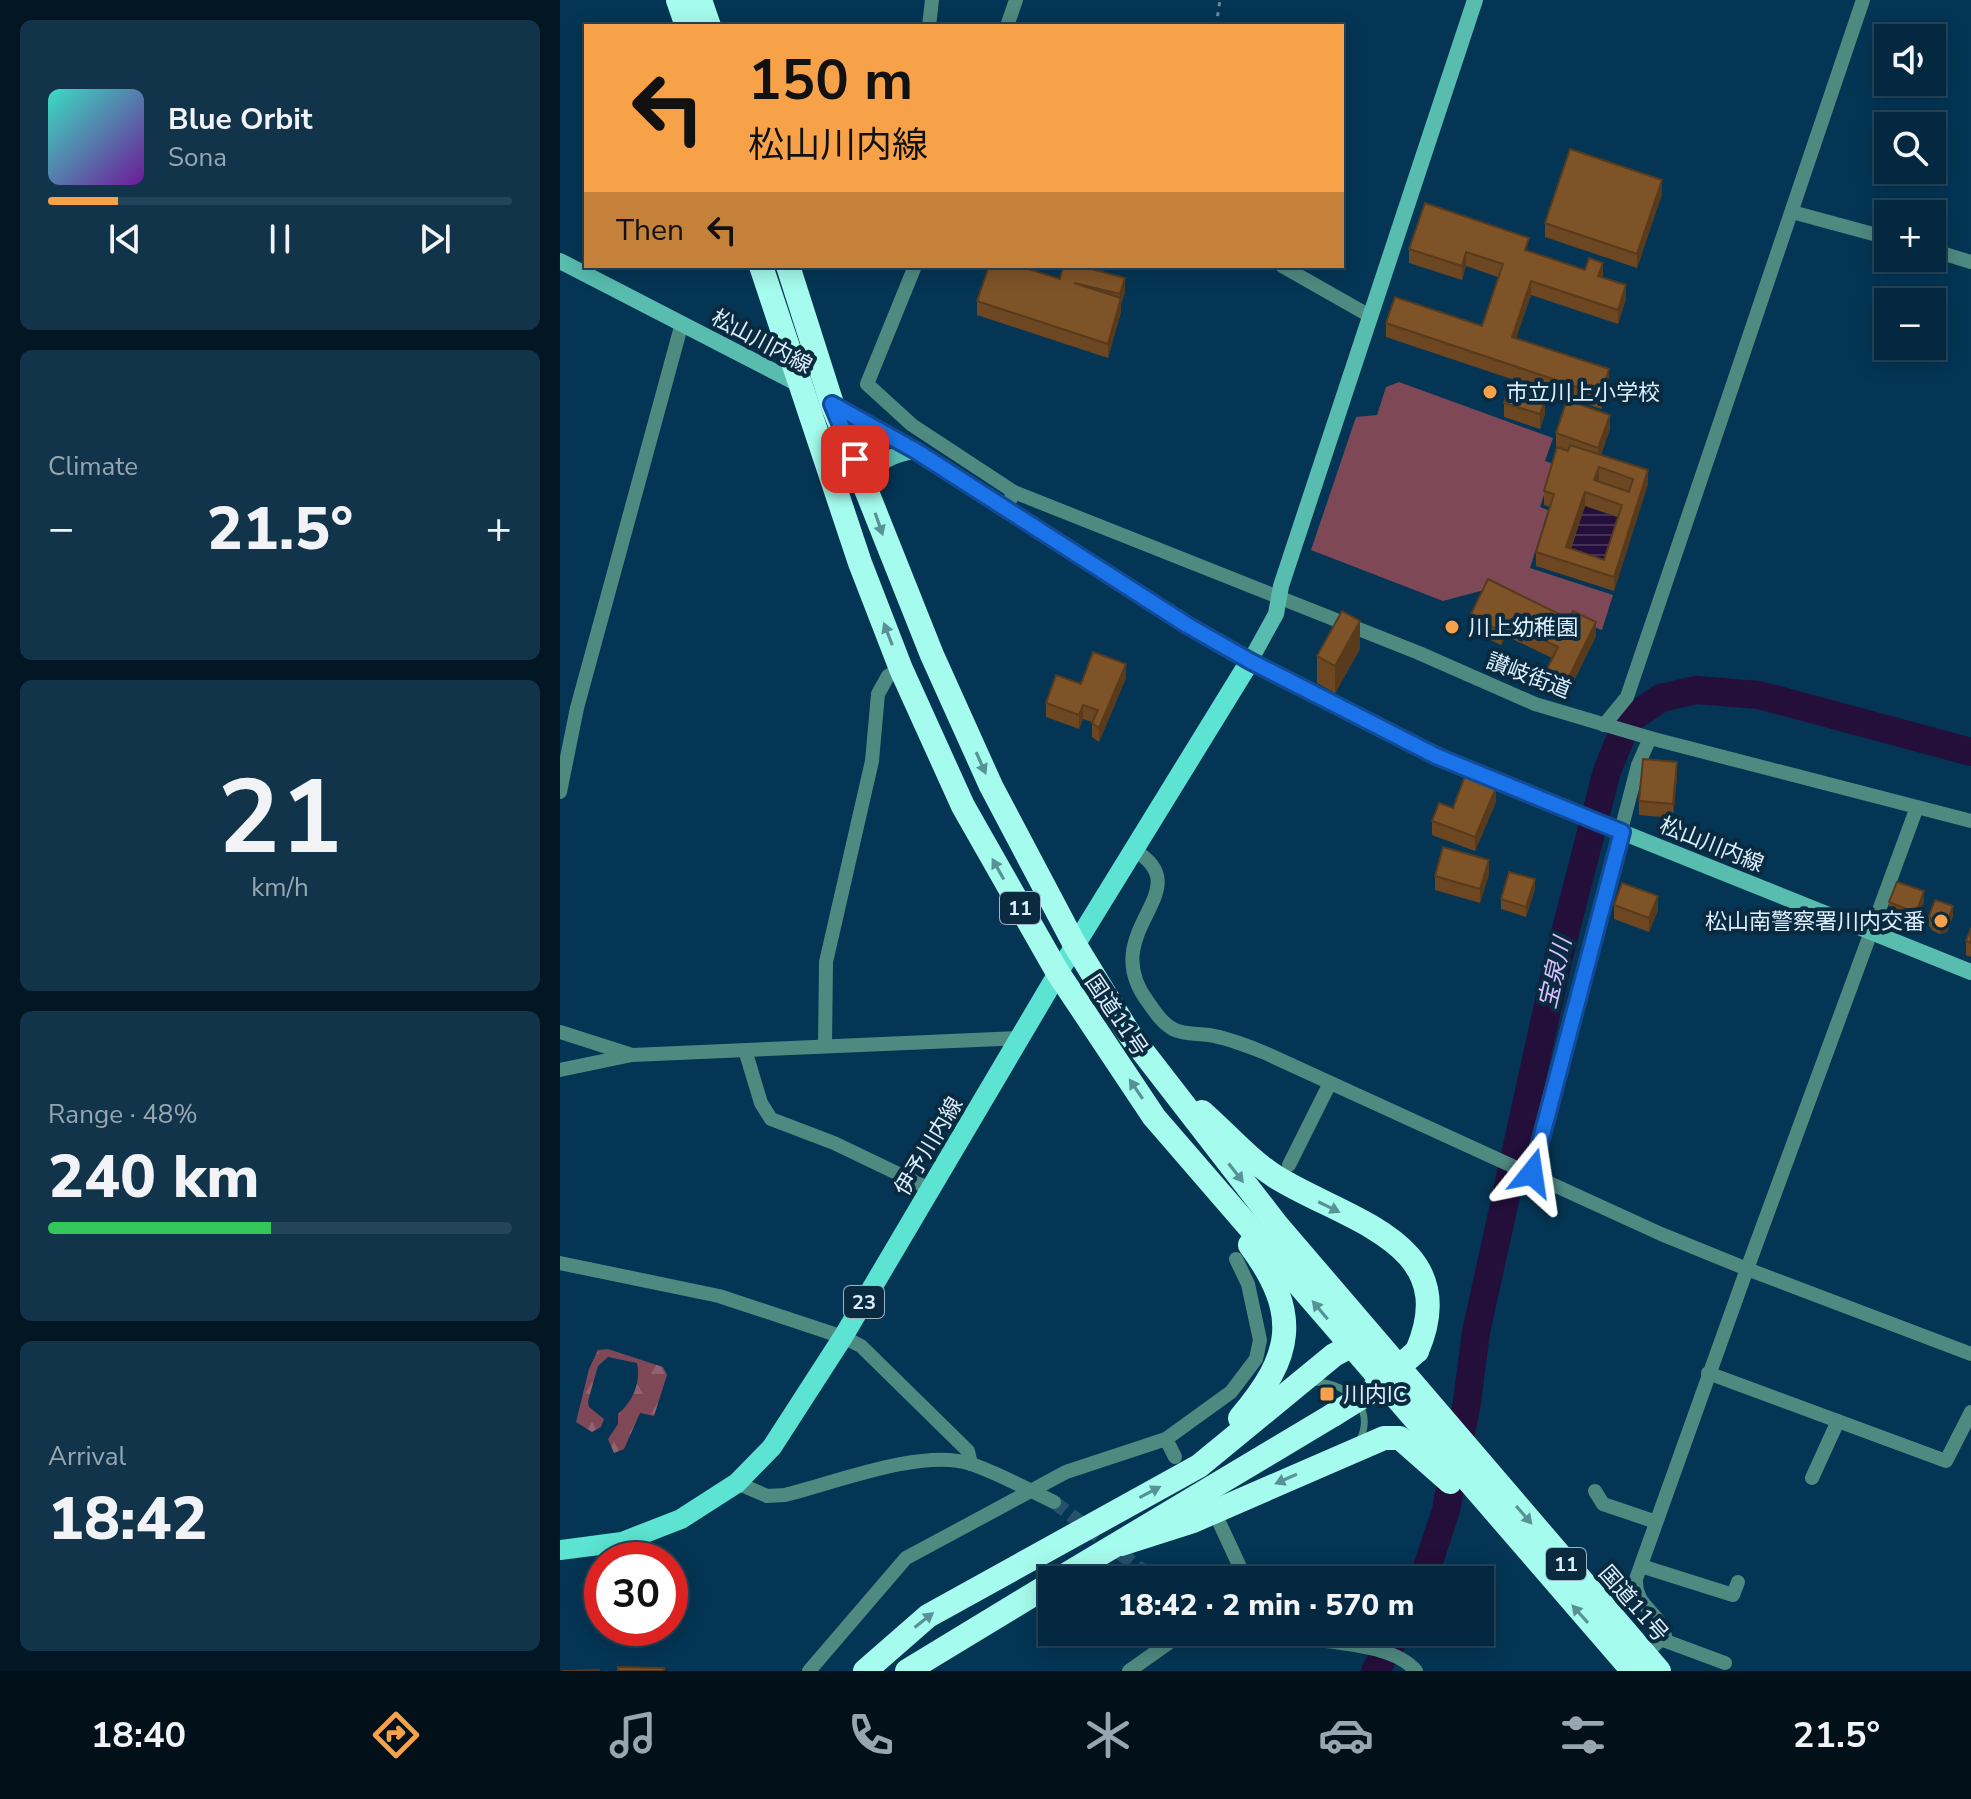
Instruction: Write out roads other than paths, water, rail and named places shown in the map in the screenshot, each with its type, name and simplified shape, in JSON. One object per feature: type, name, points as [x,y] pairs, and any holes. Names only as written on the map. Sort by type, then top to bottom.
[{"type":"highway","points":[[678,0],[686,24]]},
{"type":"highway","points":[[700,0],[708,24]]},
{"type":"highway","name":"国道11号","points":[[762,268],[860,563],[901,669],[963,806],[1058,973],[1154,1117],[1351,1346],[1443,1464],[1642,1662]]},
{"type":"highway","name":"国道11号","points":[[789,268],[832,404],[932,655],[991,786],[1075,945],[1130,1035],[1277,1225],[1642,1662]]},
{"type":"highway","points":[[1081,1566],[1370,1392],[1417,1351],[1428,1326],[1430,1299],[1424,1277],[1412,1257],[1372,1226],[1327,1206],[1273,1175],[1203,1113],[1176,1096]]},
{"type":"highway","points":[[1154,1117],[1163,1142],[1257,1255],[1278,1295],[1285,1321],[1284,1347],[1277,1369],[1264,1390],[1199,1466]]},
{"type":"highway","points":[[865,1671],[928,1616],[1199,1466],[1334,1355],[1351,1346],[1368,1345],[1389,1358]]},
{"type":"highway","points":[[1121,1544],[1193,1521],[1357,1447],[1384,1438],[1400,1438],[1443,1464]]},
{"type":"highway","points":[[913,1668],[1038,1591]]},
{"type":"main road","points":[[1250,661],[1276,614],[1370,316],[1475,0]]},
{"type":"main road","name":"松山川内線","points":[[560,261],[800,384],[916,451],[1187,625],[1250,661],[1436,756],[1971,972]]},
{"type":"main road","points":[[866,486],[872,472],[881,463],[895,454],[916,451]]},
{"type":"main road","name":"伊予川内線","points":[[560,1550],[622,1542],[681,1519],[737,1483],[790,1423],[1058,973],[1250,661]]},
{"type":"street","points":[[929,24],[932,0]]},
{"type":"street","points":[[1008,24],[1016,0]]},
{"type":"street","points":[[1607,726],[1629,691],[1863,0]]},
{"type":"street","points":[[1792,212],[1874,234]]},
{"type":"street","points":[[1946,254],[1971,262]]},
{"type":"street","name":"讃岐街道","points":[[914,268],[867,384],[912,425],[1014,492],[1279,597],[1535,704],[1607,726],[1971,821]]},
{"type":"street","points":[[1286,268],[1370,316]]},
{"type":"street","points":[[560,792],[577,708],[682,323]]},
{"type":"street","points":[[1006,508],[1014,492]]},
{"type":"street","points":[[825,1044],[826,962],[872,761],[878,694],[888,676],[901,669]]},
{"type":"street","points":[[1530,1172],[1618,830],[1648,737]]},
{"type":"street","points":[[1725,1663],[1642,1662],[1662,1625],[1637,1596],[1636,1579],[1708,1373],[1917,807]]},
{"type":"street","points":[[1134,850],[1147,858],[1156,871],[1158,887],[1156,901],[1134,936],[1131,970],[1135,986],[1161,1020],[1186,1033],[1240,1043],[1661,1234],[1971,1354]]},
{"type":"street","points":[[560,1032],[632,1055]]},
{"type":"street","points":[[560,1070],[632,1055],[825,1044],[1021,1038]]},
{"type":"street","points":[[745,1050],[761,1103],[771,1119],[834,1143],[930,1189]]},
{"type":"street","points":[[1289,1165],[1330,1083]]},
{"type":"street","points":[[809,1671],[906,1558],[1066,1472],[1166,1439],[1215,1407],[1247,1377],[1256,1359],[1260,1340],[1248,1284],[1236,1259]]},
{"type":"street","points":[[560,1263],[719,1296],[843,1337],[861,1346],[958,1441],[968,1451],[971,1464]]},
{"type":"street","points":[[1708,1373],[1946,1461],[1971,1412]]},
{"type":"street","points":[[1812,1478],[1838,1421]]},
{"type":"street","points":[[1166,1439],[1175,1457]]},
{"type":"street","points":[[737,1483],[749,1491],[767,1496],[892,1467],[947,1460],[971,1464],[1054,1502]]},
{"type":"street","points":[[1595,1491],[1603,1504],[1656,1522]]},
{"type":"street","points":[[1220,1524],[1240,1566]]},
{"type":"street","points":[[1641,1566],[1733,1595],[1738,1582]]},
{"type":"street","points":[[1129,1671],[1164,1646]]},
{"type":"street","points":[[1354,1646],[1402,1660],[1416,1671]]},
{"type":"lane","points":[[1297,1385],[1327,1382],[1344,1388],[1361,1402],[1366,1419],[1357,1447]]},
{"type":"waterway","name":"宝泉川","points":[[1428,1566],[1446,1510],[1467,1402],[1476,1332],[1558,960],[1607,771],[1628,720],[1661,698],[1696,690],[1759,695],[1971,752]]},
{"type":"waterway","name":"宝泉川","points":[[1375,1671],[1390,1646]]},
{"type":"tunnel","points":[[1054,1502],[1137,1566]]},
{"type":"place","name":"市立川上小学校","points":[[1490,392]]},
{"type":"place","name":"川上幼稚園","points":[[1452,627]]},
{"type":"place","name":"松山南警察署川内交番","points":[[1941,921]]},
{"type":"place","name":"川内IC","points":[[1327,1394]]}]
